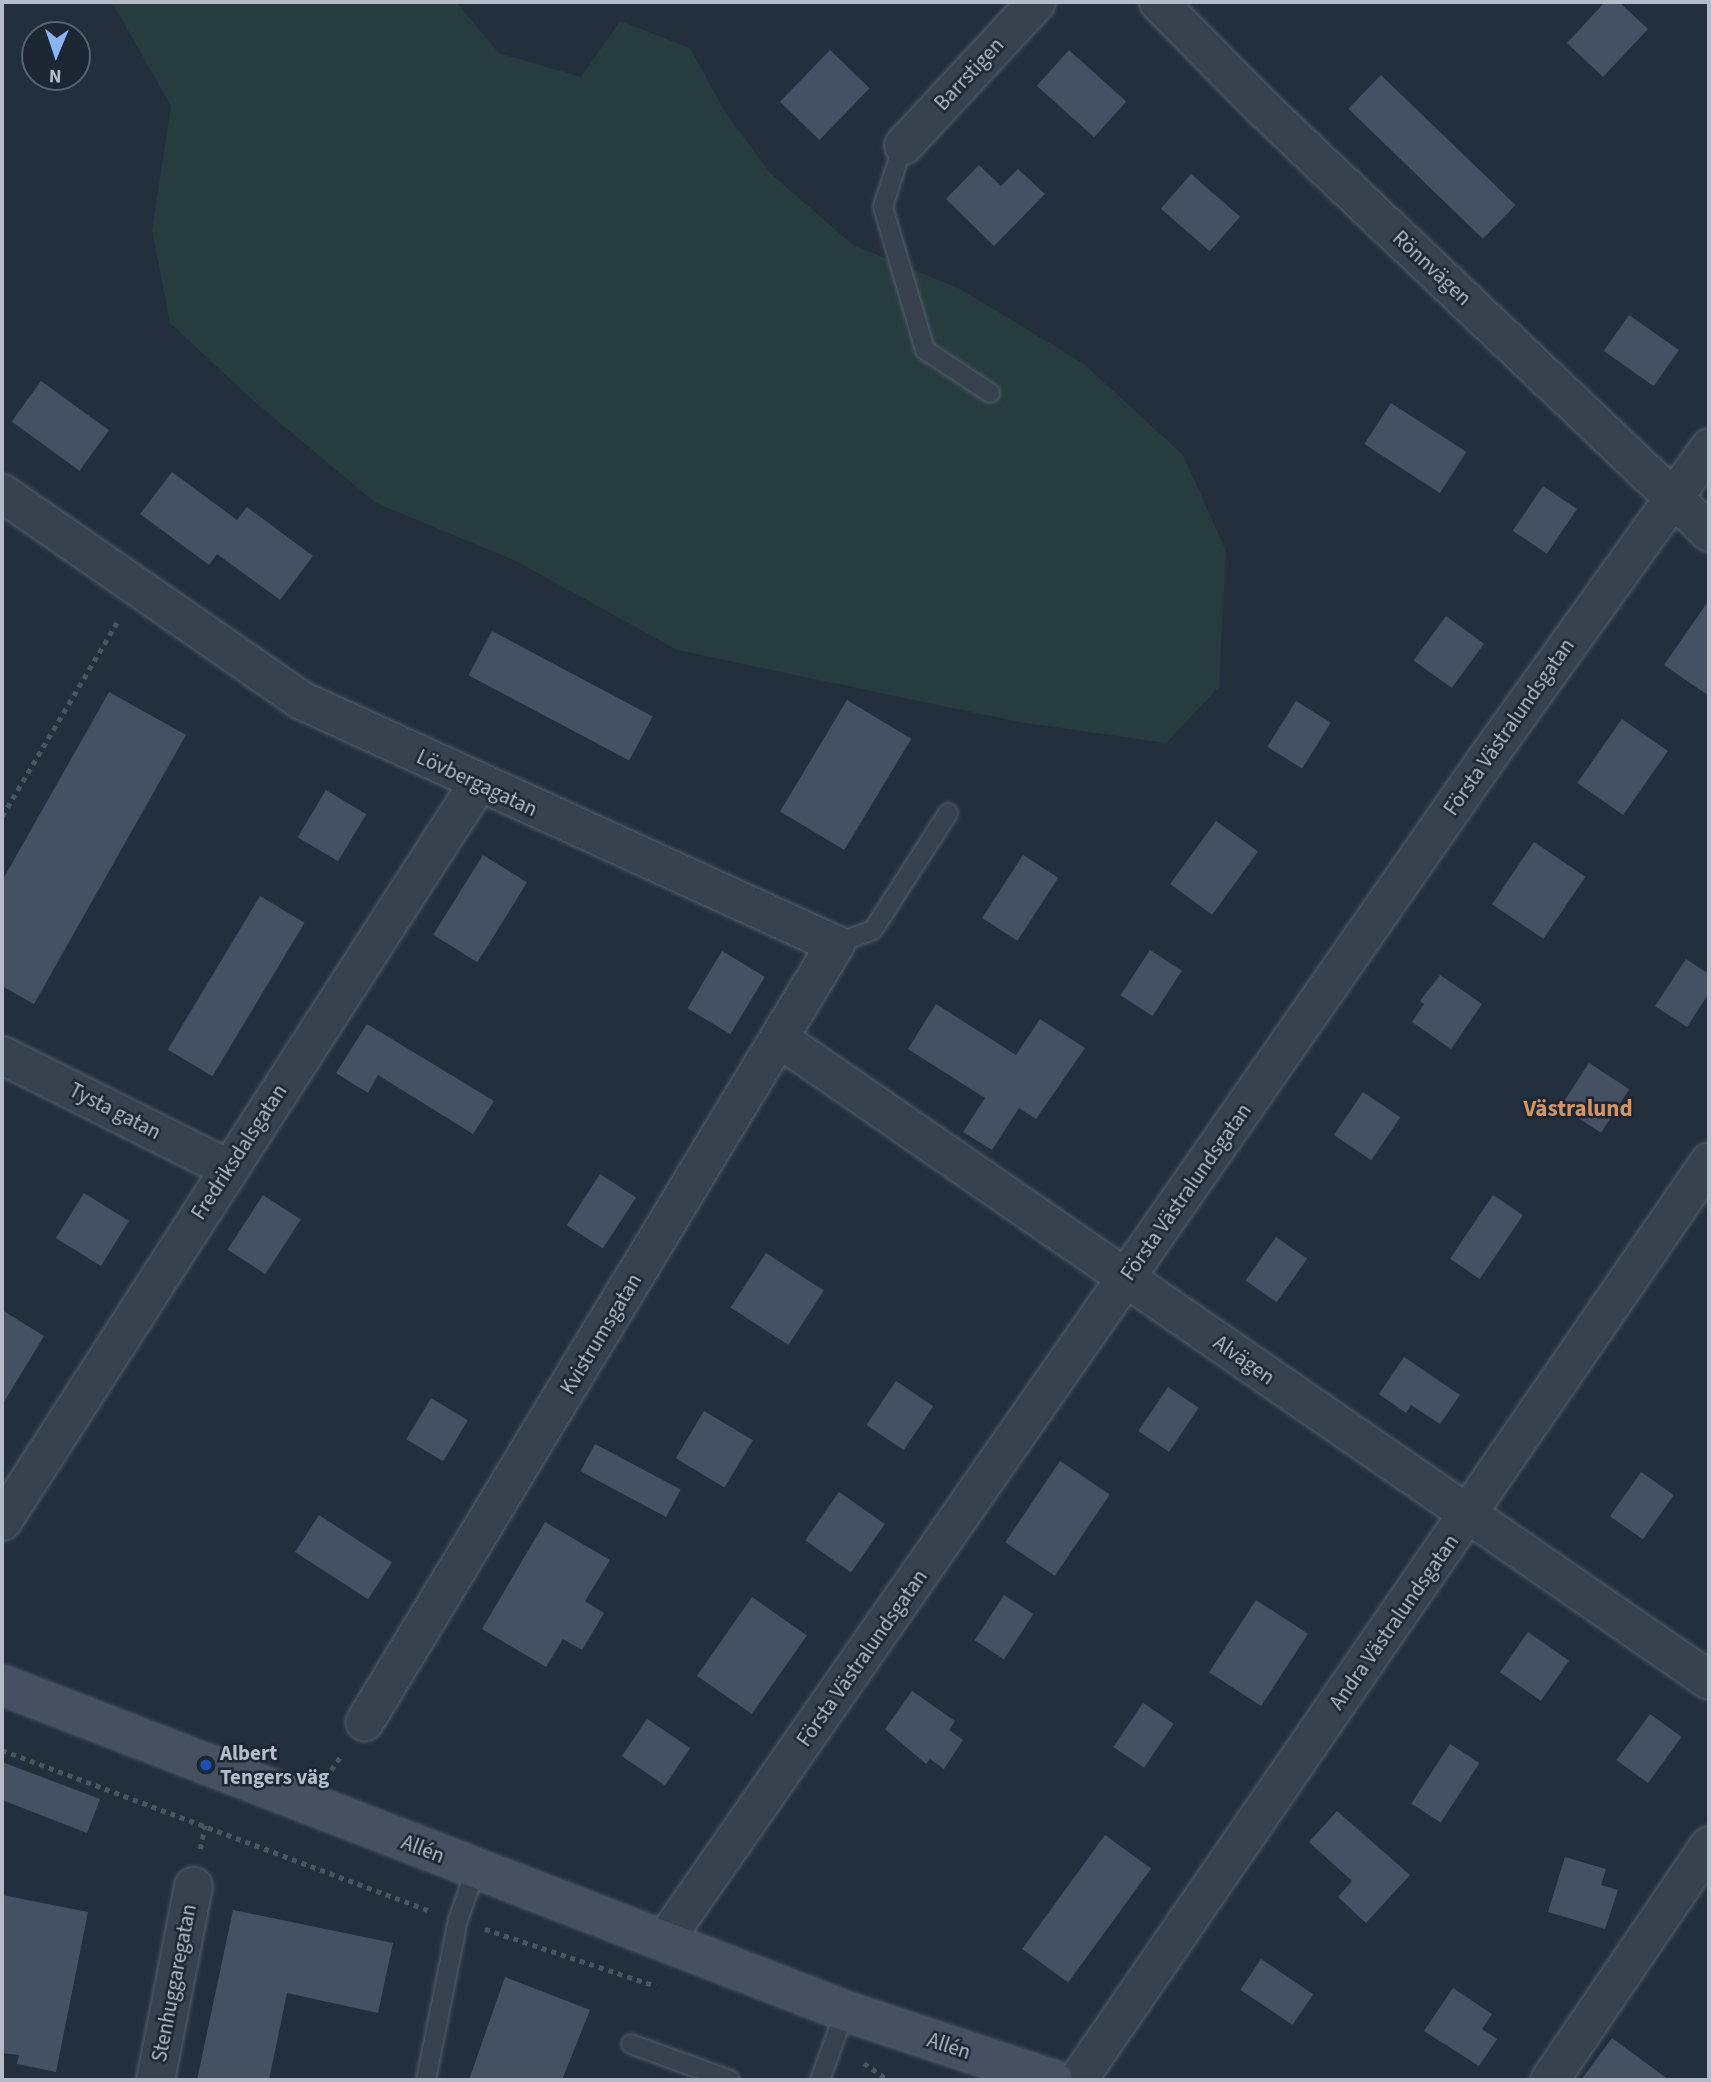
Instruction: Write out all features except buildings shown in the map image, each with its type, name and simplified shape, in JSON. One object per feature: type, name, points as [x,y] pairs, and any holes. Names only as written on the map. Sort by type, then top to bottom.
[{"type":"main road","name":"Allén","points":[[2,1685],[845,2011],[1054,2080]]},
{"type":"main road","name":"Allén","points":[[845,2011],[986,2080]]},
{"type":"street","name":"Barrstigen","points":[[903,145],[1036,2]]},
{"type":"street","name":"Rönnvägen","points":[[1158,2],[1265,110],[1709,532]]},
{"type":"street","name":"Första Västralundsgatan","points":[[664,1940],[1672,496],[1709,447]]},
{"type":"street","name":"Lövbergagatan","points":[[2,493],[136,589],[300,700],[477,784],[835,944]]},
{"type":"street","name":"Fredriksdalsgatan","points":[[2,1521],[477,784]]},
{"type":"street","name":"Kvistrumsgatan","points":[[364,1721],[780,1039],[835,944]]},
{"type":"street","name":"Alvägen","points":[[780,1039],[1709,1680]]},
{"type":"street","name":"Tysta gatan","points":[[2,1055],[228,1168]]},
{"type":"street","name":"Andra Västralundsgatan","points":[[1077,2080],[1469,1514],[1709,1161]]},
{"type":"street","points":[[1549,2080],[1709,1845]]},
{"type":"street","name":"Stenhuggaregatan","points":[[155,2080],[193,1886]]},
{"type":"lane","points":[[903,145],[883,207],[925,350],[990,393]]},
{"type":"lane","points":[[835,944],[873,930],[948,813]]},
{"type":"lane","points":[[426,2080],[458,1920],[476,1869]]},
{"type":"lane","points":[[820,2080],[845,2011]]},
{"type":"lane","points":[[631,2044],[730,2080]]},
{"type":"path","points":[[2,816],[136,589]]},
{"type":"path","points":[[308,1805],[364,1721]]},
{"type":"green space","points":[[112,2],[456,2],[499,53],[581,77],[620,21],[690,48],[725,112],[770,173],[853,245],[960,289],[1084,364],[1183,455],[1226,551],[1219,687],[1166,743],[1019,722],[677,650],[516,561],[376,503],[255,402],[170,323],[152,230],[171,106]]},
{"type":"place","name":"Albert Tengers väg","points":[[206,1765]]},
{"type":"district","name":"Västralund","points":[[1578,1109]]}]
